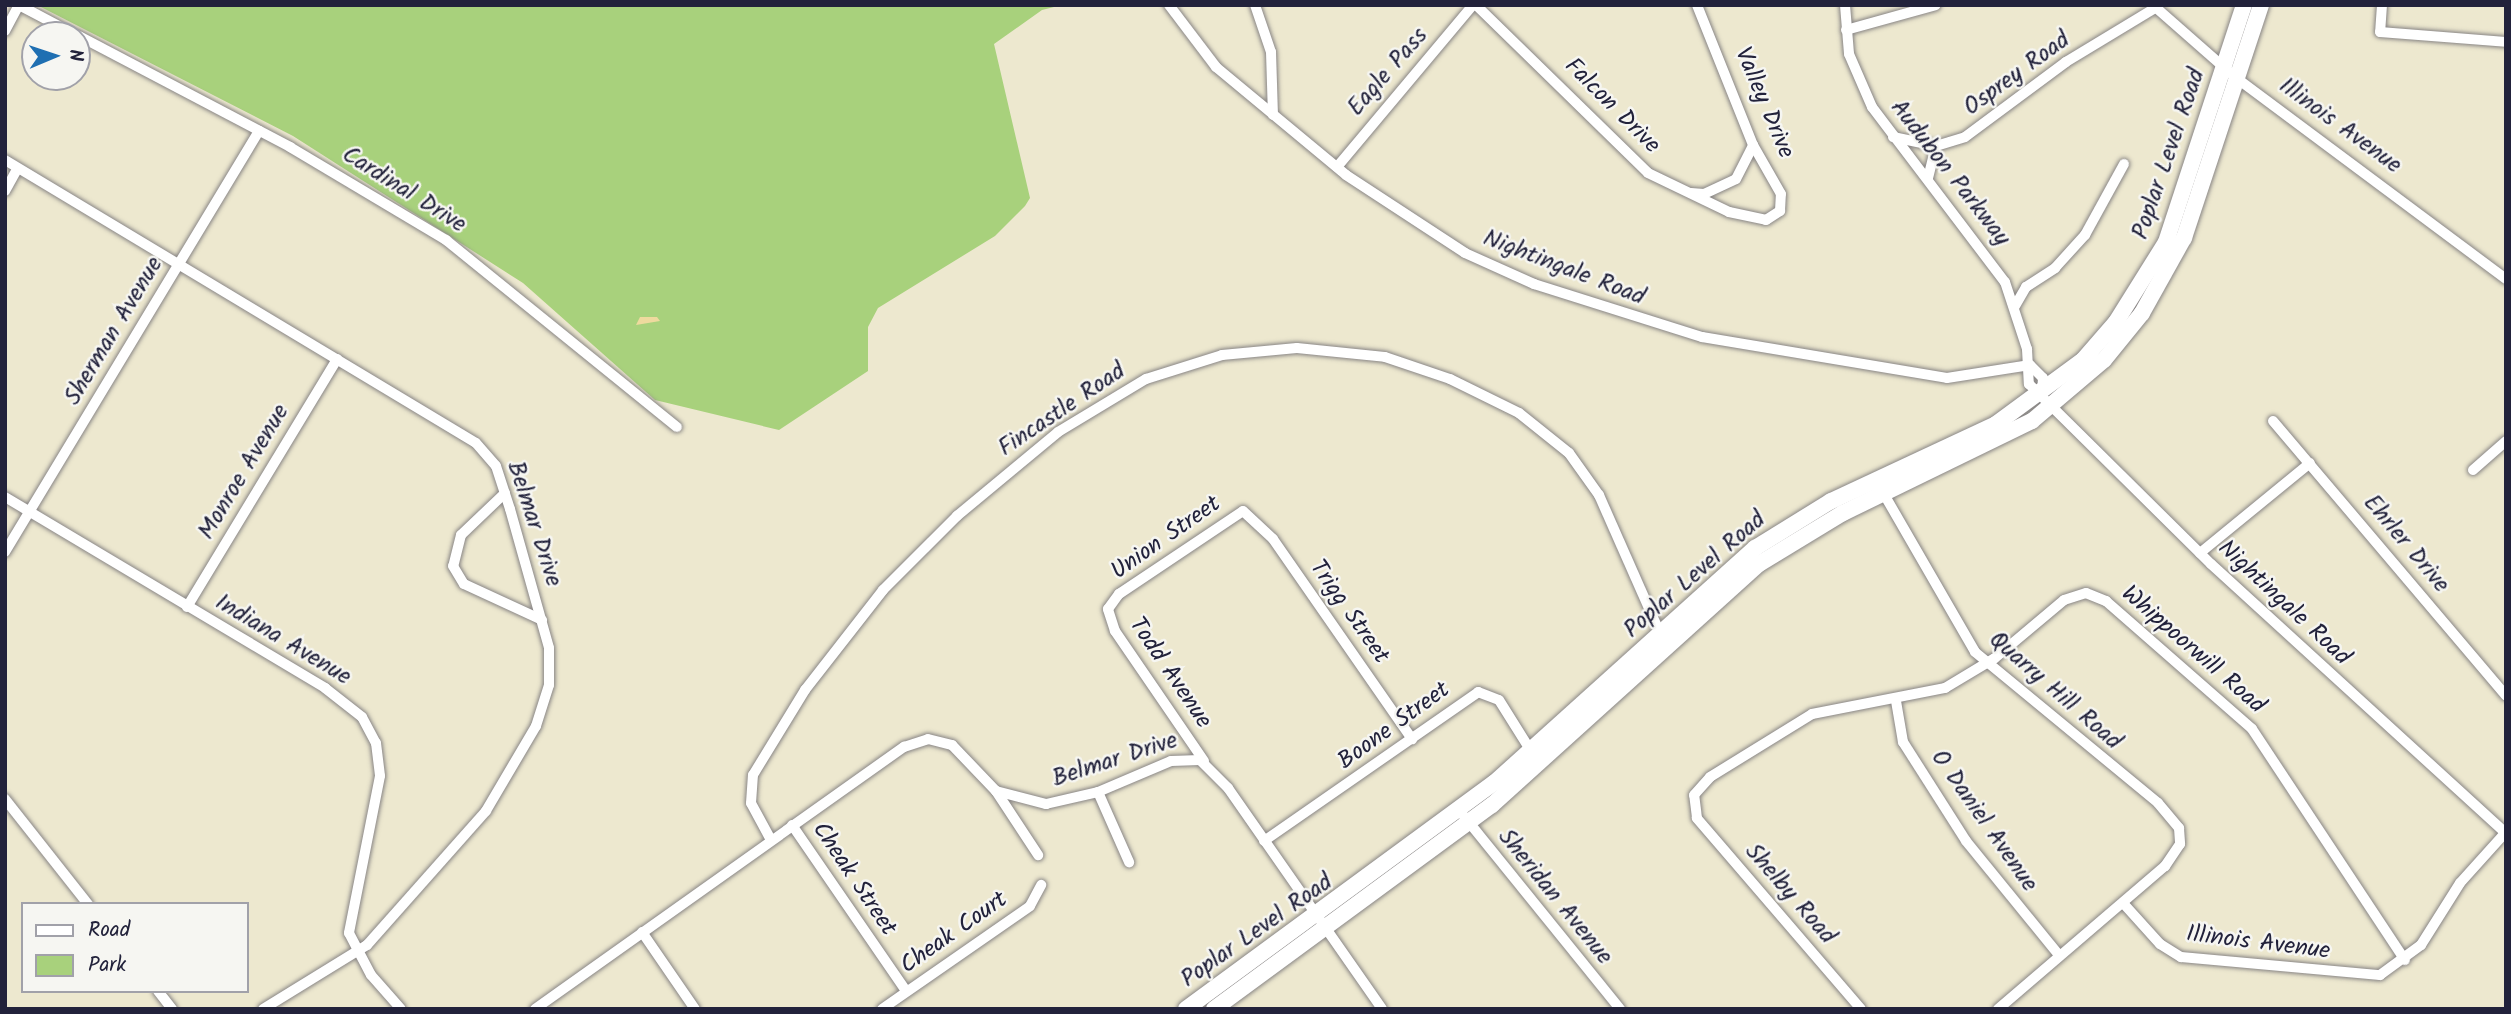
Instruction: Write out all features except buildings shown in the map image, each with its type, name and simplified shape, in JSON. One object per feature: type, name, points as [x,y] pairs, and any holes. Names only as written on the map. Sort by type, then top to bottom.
[{"type":"main road","name":"Poplar Level Road","points":[[2046,401],[2098,344],[2147,278],[2179,208],[2244,5]]},
{"type":"main road","name":"Poplar Level Road","points":[[1214,1009],[1321,923],[1560,748],[1663,640],[1775,534],[1880,487],[1996,424],[2046,401],[2105,360],[2163,282],[2198,204],[2235,77],[2261,5]]},
{"type":"main road","name":"Poplar Level Road","points":[[1464,816],[1531,751],[1663,640]]},
{"type":"main road","name":"Poplar Level Road","points":[[1186,1009],[1321,923]]},
{"type":"street","points":[[5,31],[19,5]]},
{"type":"street","name":"Cardinal Drive","points":[[19,5],[50,21]]},
{"type":"street","name":"Nightingale Road","points":[[1169,5],[1205,55],[1337,167],[1465,253],[1534,285],[1642,321],[1947,379],[2030,365]]},
{"type":"street","points":[[1255,5],[1271,52],[1273,115]]},
{"type":"street","name":"Eagle Pass","points":[[1337,167],[1474,5]]},
{"type":"street","name":"Falcon Drive","points":[[1474,5],[1618,148],[1682,192],[1753,220],[1774,217]]},
{"type":"street","name":"Valley Drive","points":[[1697,5],[1753,145],[1781,194],[1774,217]]},
{"type":"street","name":"Audubon Parkway","points":[[1844,5],[1846,30],[1860,84],[1893,137],[1928,178],[2005,282],[2015,306],[2030,365],[2042,378],[2046,401]]},
{"type":"street","points":[[1846,30],[1936,5]]},
{"type":"street","points":[[2382,5],[2379,32],[2506,42]]},
{"type":"street","name":"Illinois Avenue","points":[[2154,7],[2224,64],[2235,77],[2506,279]]},
{"type":"street","name":"Osprey Road","points":[[1936,146],[1987,125],[2066,62],[2154,7]]},
{"type":"street","name":"Cardinal Drive","points":[[91,42],[259,131],[471,257],[645,407],[677,427]]},
{"type":"street","name":"Sherman Avenue","points":[[5,552],[259,131]]},
{"type":"street","points":[[1893,137],[1936,146],[1928,178]]},
{"type":"street","points":[[1682,192],[1724,188],[1746,165],[1753,145]]},
{"type":"street","name":"Belmar Drive","points":[[5,160],[480,446],[505,493],[542,620],[549,684],[523,752],[486,811],[358,954],[263,1009]]},
{"type":"street","points":[[2015,306],[2026,287],[2079,243],[2124,164]]},
{"type":"street","points":[[5,191],[18,168]]},
{"type":"street","points":[[2005,282],[2026,287]]},
{"type":"street","name":"Fincastle Road","points":[[771,840],[751,803],[753,775],[805,690],[883,590],[957,516],[1081,416],[1146,379],[1222,355],[1297,348],[1385,357],[1450,379],[1519,413],[1569,453],[1599,495],[1663,640]]},
{"type":"street","name":"Monroe Avenue","points":[[187,607],[337,359]]},
{"type":"street","name":"Nightingale Road","points":[[2046,401],[2200,553],[2505,833]]},
{"type":"street","name":"Ehrler Drive","points":[[2273,421],[2506,696]]},
{"type":"street","points":[[2473,470],[2506,441]]},
{"type":"street","points":[[2200,553],[2310,463]]},
{"type":"street","name":"Quarry Hill Road","points":[[1880,487],[1986,662],[2175,820],[2181,837],[2176,853],[2123,903]]},
{"type":"street","points":[[505,493],[461,535],[453,566],[464,584],[542,620]]},
{"type":"street","name":"Indiana Avenue","points":[[5,497],[348,704],[369,728],[380,776],[377,814],[349,920],[358,954]]},
{"type":"street","name":"Union Street","points":[[1110,604],[1219,524],[1248,512]]},
{"type":"street","name":"Trigg Street","points":[[1248,512],[1412,739]]},
{"type":"street","name":"Whippoorwill Road","points":[[1693,805],[1703,782],[1812,714],[1896,701],[1945,688],[1986,662],[2071,596],[2091,593],[2106,601],[2252,729],[2405,960]]},
{"type":"street","name":"Todd Avenue","points":[[1110,604],[1115,631],[1205,763]]},
{"type":"street","name":"Boone Street","points":[[1264,841],[1483,691],[1499,700],[1531,751]]},
{"type":"street","name":"O Daniel Avenue","points":[[1896,701],[1903,742],[1966,841],[2059,955]]},
{"type":"street","points":[[535,1009],[792,825],[923,739],[952,745],[996,791],[1038,856]]},
{"type":"street","name":"Belmar Drive","points":[[996,791],[1046,804],[1098,792],[1180,759],[1205,763],[1264,841],[1377,1007]]},
{"type":"street","points":[[1098,792],[1129,862]]},
{"type":"street","points":[[5,799],[86,902]]},
{"type":"street","name":"Shelby Road","points":[[1693,805],[1712,837],[1861,1009]]},
{"type":"street","name":"Sheridan Avenue","points":[[1464,816],[1620,1009]]},
{"type":"street","name":"Cheak Street","points":[[792,825],[906,992]]},
{"type":"street","name":"Illinois Avenue","points":[[2123,903],[2181,957],[2368,976],[2405,960],[2505,833]]},
{"type":"street","name":"Cheak Court","points":[[881,1009],[1030,906],[1041,885]]},
{"type":"street","points":[[1998,1009],[2123,903]]},
{"type":"street","points":[[642,932],[695,1009]]},
{"type":"street","points":[[358,954],[401,1009]]},
{"type":"street","points":[[160,993],[172,1009]]},
{"type":"green space","points":[[37,5],[1062,5],[1042,10],[994,44],[1030,198],[1025,206],[995,236],[878,308],[868,327],[868,371],[779,430],[655,400],[523,283],[293,136],[91,33],[91,21],[68,21]]},
{"type":"sand","points":[[640,317],[657,317],[660,321],[636,325]]}]
